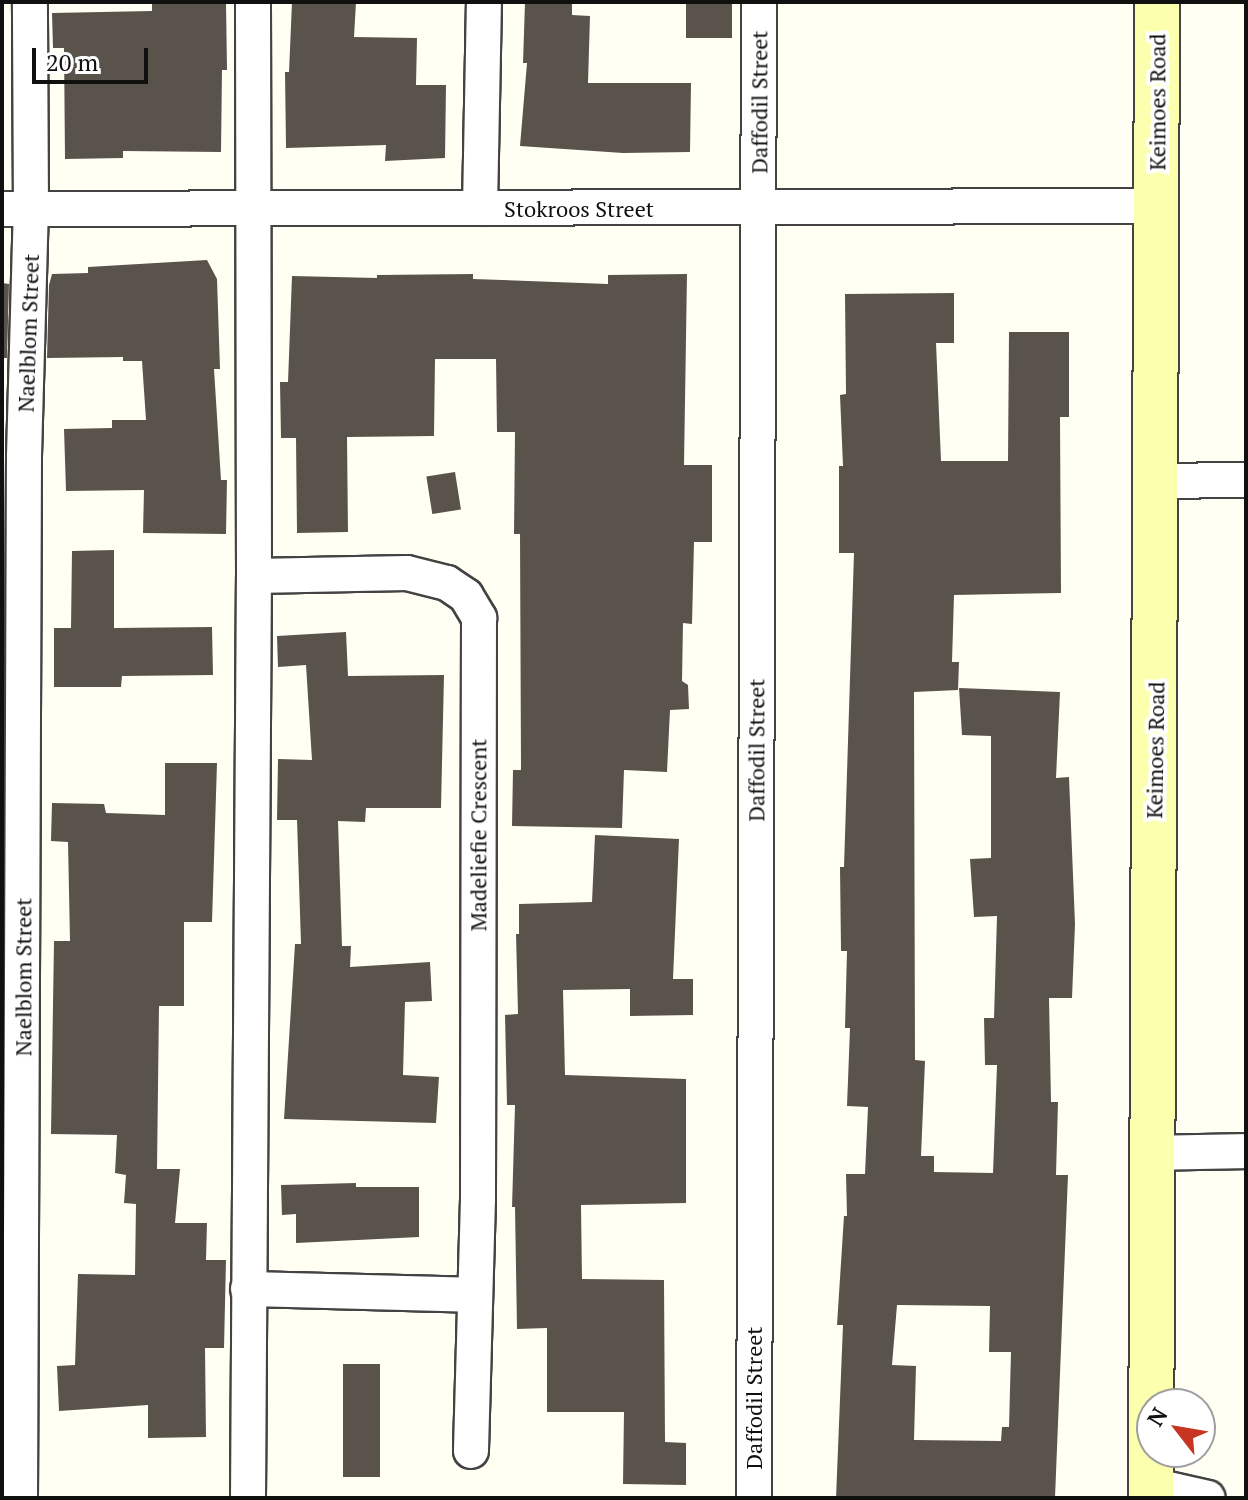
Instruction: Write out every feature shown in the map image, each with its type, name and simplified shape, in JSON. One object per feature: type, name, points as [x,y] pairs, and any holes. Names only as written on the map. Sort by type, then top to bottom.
[{"type":"street","name":"Naelblom Street","points":[[20,1498],[12,1130],[13,457],[17,209],[30,2]]},
{"type":"street","points":[[248,1498],[254,576],[253,2]]},
{"type":"street","points":[[480,208],[484,2]]},
{"type":"street","name":"Daffodil Street","points":[[754,1498],[759,2]]},
{"type":"street","name":"Keimoes Road","points":[[1151,1491],[1158,481],[1157,2]]},
{"type":"street","name":"Stokroos Street","points":[[17,209],[1156,206]]},
{"type":"street","points":[[1158,481],[1246,480]]},
{"type":"street","name":"Madeliefie Crescent","points":[[254,576],[407,573],[447,583],[466,596],[479,618],[478,1199],[471,1451]]},
{"type":"street","points":[[1151,1153],[1246,1151]]},
{"type":"street","points":[[248,1289],[473,1295]]},
{"type":"street","points":[[1151,1491],[1208,1498]]},
{"type":"building","points":[[152,2],[226,2],[227,70],[222,70],[221,152],[123,151],[123,158],[65,159],[64,48],[53,48],[52,13],[152,11]]},
{"type":"building","points":[[292,2],[356,2],[354,37],[417,38],[416,85],[446,85],[445,158],[385,161],[386,145],[286,148],[285,72],[289,72]]},
{"type":"building","points":[[525,2],[572,2],[572,15],[590,16],[588,83],[691,83],[690,152],[623,153],[520,146],[527,63],[523,63]]},
{"type":"building","points":[[686,2],[732,2],[732,38],[686,38]]},
{"type":"building","points":[[207,260],[217,279],[220,369],[214,369],[221,480],[227,480],[226,534],[143,533],[144,490],[66,491],[64,429],[112,428],[112,420],[146,420],[142,361],[123,361],[123,357],[47,358],[49,285],[52,274],[88,273],[88,267]]},
{"type":"building","points":[[473,274],[473,279],[608,284],[608,275],[687,274],[684,465],[712,465],[712,542],[694,542],[692,624],[683,623],[682,681],[688,685],[689,709],[670,710],[667,772],[624,770],[622,828],[512,826],[513,770],[521,770],[520,534],[514,534],[515,432],[497,432],[496,359],[435,359],[434,436],[347,437],[348,532],[297,533],[296,438],[281,438],[280,382],[288,382],[292,276],[377,278],[377,275]]},
{"type":"building","points":[[2,283],[9,284],[7,358],[2,358]]},
{"type":"building","points":[[954,293],[954,343],[936,343],[941,461],[1008,461],[1009,332],[1069,332],[1069,417],[1060,417],[1061,593],[954,595],[952,662],[959,662],[958,690],[914,692],[915,1060],[925,1061],[921,1156],[934,1156],[934,1172],[993,1173],[997,1065],[985,1065],[984,1018],[994,1018],[997,916],[974,917],[970,859],[991,858],[991,736],[962,735],[959,688],[1060,692],[1056,778],[1069,777],[1075,924],[1072,998],[1049,998],[1051,1102],[1058,1102],[1056,1175],[1068,1175],[1055,1498],[836,1498],[843,1325],[837,1325],[844,1216],[847,1216],[846,1174],[865,1174],[868,1107],[847,1106],[850,1028],[845,1028],[847,951],[841,951],[840,867],[844,867],[854,553],[839,553],[839,466],[843,466],[840,395],[846,394],[845,294]],"holes":[[[897,1305],[990,1306],[989,1352],[1011,1352],[1009,1427],[1002,1427],[1001,1441],[914,1440],[916,1366],[892,1365]]]},
{"type":"building","points":[[455,472],[461,510],[432,514],[426,477]]},
{"type":"building","points":[[114,550],[114,628],[212,627],[213,675],[122,676],[121,687],[54,687],[54,628],[71,628],[72,551]]},
{"type":"building","points":[[346,632],[348,676],[444,675],[441,808],[366,808],[365,822],[338,821],[342,946],[351,946],[350,967],[430,962],[432,1001],[405,1002],[403,1075],[439,1077],[436,1123],[284,1119],[295,944],[301,944],[297,820],[277,820],[278,759],[312,760],[306,665],[278,667],[277,636]]},
{"type":"building","points":[[165,763],[217,763],[212,922],[184,922],[184,1006],[159,1006],[157,1169],[180,1169],[175,1223],[207,1223],[206,1260],[226,1260],[224,1348],[205,1348],[206,1437],[148,1438],[148,1405],[59,1411],[57,1366],[75,1365],[78,1274],[135,1275],[136,1204],[124,1203],[126,1175],[115,1173],[117,1135],[51,1134],[54,941],[70,941],[68,842],[51,841],[52,803],[104,804],[106,813],[165,815]]},
{"type":"building","points":[[595,835],[679,839],[673,979],[693,979],[693,1015],[630,1016],[630,989],[563,990],[565,1075],[686,1079],[686,1203],[581,1205],[582,1279],[664,1280],[665,1442],[686,1443],[686,1485],[623,1484],[624,1412],[547,1412],[547,1328],[517,1329],[515,1207],[512,1207],[515,1105],[507,1105],[505,1015],[518,1014],[516,934],[519,934],[519,904],[592,902]]},
{"type":"building","points":[[356,1183],[356,1187],[419,1187],[419,1237],[296,1243],[296,1214],[282,1215],[281,1185]]},
{"type":"building","points":[[343,1364],[380,1364],[380,1477],[343,1477]]}]
